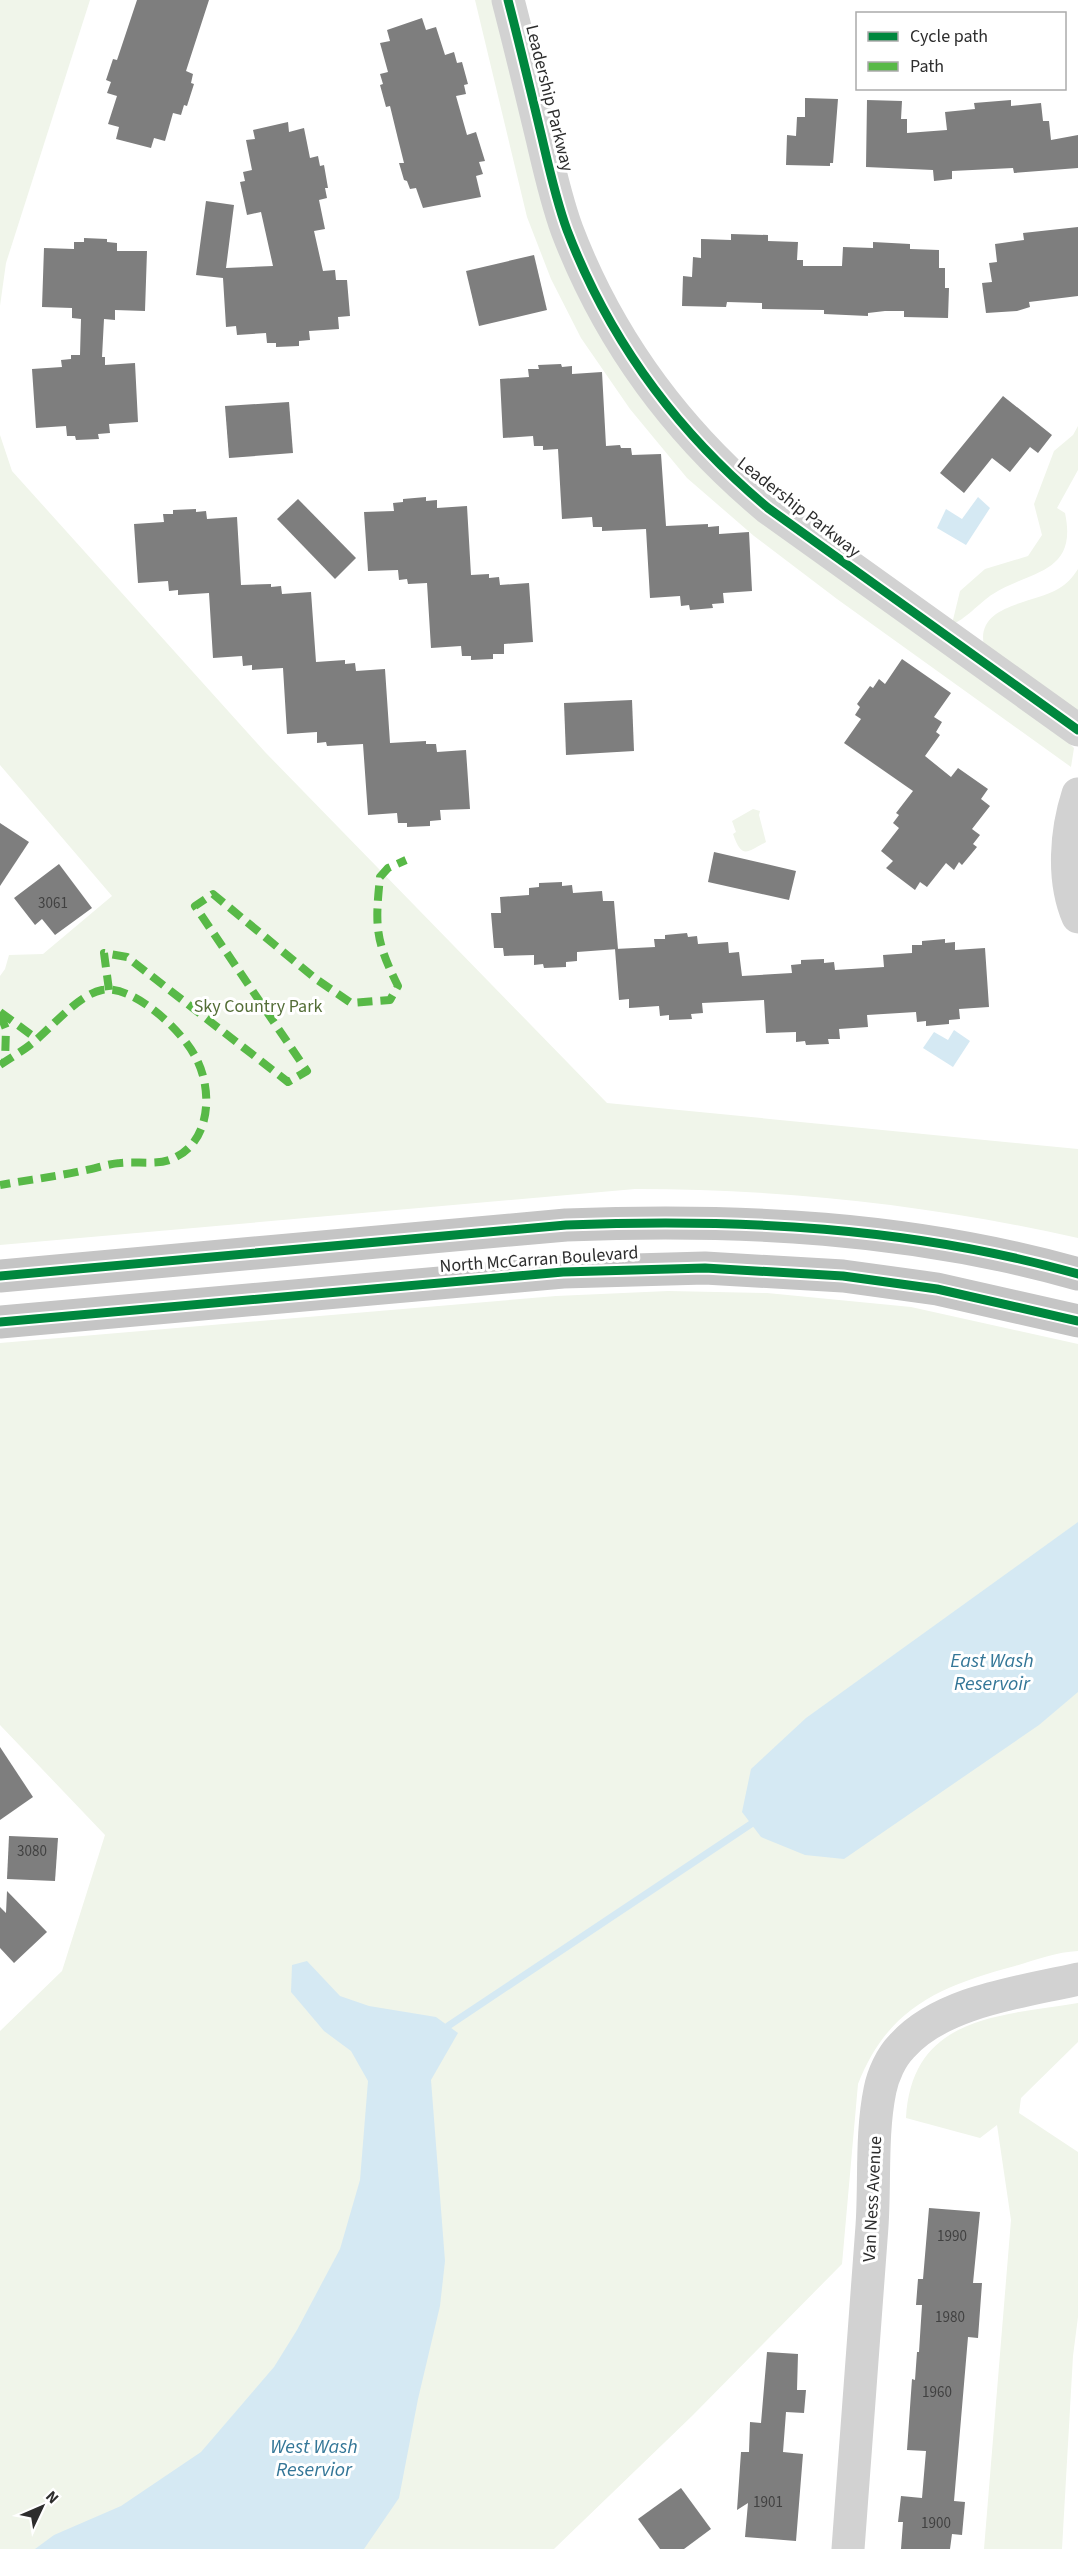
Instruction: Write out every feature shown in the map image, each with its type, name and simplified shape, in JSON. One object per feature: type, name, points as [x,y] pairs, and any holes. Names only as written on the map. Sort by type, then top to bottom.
[{"type":"main road","name":"North McCarran Boulevard","points":[[0,1276],[566,1225],[643,1222],[744,1223],[847,1231],[941,1244],[1037,1262],[1078,1274]]},
{"type":"main road","name":"North McCarran Boulevard","points":[[0,1322],[552,1273],[643,1268],[741,1269],[843,1276],[937,1289],[1069,1315]]},
{"type":"street","name":"Leadership Parkway","points":[[508,0],[566,228],[606,315],[633,361],[666,407],[731,477],[768,508],[1078,730]]},
{"type":"street","points":[[1078,794],[1070,822],[1068,849],[1070,882],[1078,917]]},
{"type":"street","name":"Van Ness Avenue","points":[[848,2549],[874,2191],[876,2116],[880,2088],[901,2046],[923,2026],[974,2004],[1078,1978]]},
{"type":"green space","points":[[0,0],[90,0],[6,263],[0,306]]},
{"type":"green space","points":[[475,0],[494,0],[609,349],[644,402],[698,465],[1068,742],[1074,748],[1071,767],[837,599],[754,536],[687,478],[630,409],[581,338],[551,279],[527,217]]},
{"type":"green space","points":[[1078,426],[1078,470],[1057,508],[1065,513],[1067,533],[1065,548],[1058,559],[1036,574],[993,594],[962,619],[952,624],[960,591],[985,569],[1028,556],[1042,535],[1034,504],[1054,451],[1073,435]]},
{"type":"green space","name":"Sky Country Park","points":[[0,435],[12,471],[265,752],[607,1103],[1078,1149],[1078,1238],[968,1216],[858,1201],[747,1192],[635,1189],[0,1245],[0,976],[5,969],[9,955],[43,954],[112,896],[0,765]]},
{"type":"green space","points":[[1078,569],[1078,712],[984,646],[984,632],[988,621],[997,613],[1058,589],[1069,581]]},
{"type":"green space","points":[[753,809],[760,811],[766,842],[745,852],[736,842],[733,834],[736,832],[732,821]]},
{"type":"green space","points":[[668,1291],[767,1293],[911,1307],[1078,1344],[1078,1951],[1054,1955],[963,1982],[920,2004],[901,2018],[885,2036],[870,2058],[858,2084],[842,2264],[692,2416],[554,2549],[0,2549],[0,2031],[62,1971],[105,1835],[0,1725],[0,1343],[556,1296]]},
{"type":"green space","points":[[1078,2003],[1078,2042],[1021,2098],[1019,2113],[1078,2152],[1078,2317],[1073,2356],[1062,2549],[984,2549],[1011,2220],[997,2125],[980,2138],[906,2118],[912,2084],[924,2059],[942,2040],[964,2027],[990,2018]]},
{"type":"water","points":[[978,497],[990,508],[966,545],[937,528],[946,509],[962,519]]},
{"type":"water","points":[[954,1030],[970,1041],[953,1067],[923,1048],[934,1032],[948,1040]]},
{"type":"water","name":"East Wash Reservoir","points":[[1078,1522],[1078,1692],[1039,1725],[844,1859],[805,1855],[761,1837],[742,1812],[751,1769],[806,1718]]},
{"type":"water","name":"West Wash Reservior","points":[[307,1961],[340,1996],[369,2006],[436,2017],[458,2033],[431,2080],[445,2261],[440,2306],[418,2399],[399,2498],[364,2549],[35,2549],[54,2535],[121,2506],[201,2452],[274,2367],[297,2330],[340,2249],[360,2180],[368,2081],[351,2051],[324,2031],[291,1992],[292,1965]]},
{"type":"building","points":[[137,0],[209,0],[186,71],[193,74],[191,83],[194,84],[187,106],[184,105],[181,115],[173,113],[165,141],[154,138],[151,148],[116,139],[119,127],[108,124],[117,96],[107,93],[111,82],[106,80],[113,59],[117,60]]},
{"type":"building","points":[[422,18],[426,30],[436,27],[445,55],[454,52],[457,63],[462,62],[468,84],[464,85],[466,94],[456,96],[467,135],[476,132],[485,161],[479,162],[483,174],[476,176],[481,197],[423,208],[416,188],[410,189],[407,181],[404,180],[399,163],[404,163],[390,106],[386,107],[380,85],[383,84],[380,74],[388,72],[380,43],[390,41],[387,30]]},
{"type":"building","points":[[805,98],[838,99],[833,163],[830,163],[830,166],[786,165],[787,135],[796,136],[797,117],[805,117]]},
{"type":"building","points":[[867,100],[902,101],[901,119],[907,119],[907,133],[947,130],[945,112],[975,109],[974,103],[1011,100],[1011,106],[1041,103],[1043,121],[1049,121],[1051,140],[1078,135],[1078,168],[1014,173],[1013,168],[952,171],[952,179],[934,181],[933,170],[866,167]]},
{"type":"building","points":[[288,122],[289,132],[304,128],[310,158],[318,156],[320,166],[324,165],[328,188],[325,188],[327,198],[319,200],[325,229],[314,231],[323,271],[335,270],[336,280],[347,280],[350,316],[338,317],[339,329],[309,331],[310,340],[299,341],[299,346],[276,347],[276,343],[267,343],[266,333],[237,335],[236,326],[226,327],[223,278],[196,275],[206,201],[234,205],[226,268],[273,266],[261,212],[247,215],[240,182],[245,181],[243,172],[252,170],[246,140],[255,139],[253,130]]},
{"type":"building","points":[[1078,227],[1078,296],[1029,302],[1030,307],[1017,311],[986,313],[982,283],[992,282],[989,263],[997,262],[995,244],[1024,240],[1023,233]]},
{"type":"building","points":[[731,234],[768,235],[768,241],[798,242],[797,260],[803,260],[803,266],[842,266],[843,247],[873,248],[873,242],[910,244],[910,249],[939,250],[939,268],[945,268],[945,288],[949,288],[948,318],[904,317],[904,311],[868,313],[868,316],[824,314],[824,310],[762,309],[762,303],[727,302],[726,307],[682,306],[683,276],[692,277],[693,257],[701,258],[701,239],[731,240]]},
{"type":"building","points":[[84,238],[107,239],[107,242],[117,243],[117,251],[147,251],[145,311],[115,310],[115,320],[104,319],[102,357],[105,357],[105,365],[135,363],[138,422],[109,424],[110,433],[98,434],[99,439],[76,440],[75,436],[67,436],[66,426],[36,428],[32,369],[62,367],[61,360],[71,359],[71,355],[80,355],[81,319],[72,318],[72,308],[42,307],[44,248],[74,249],[74,242],[84,242]]},
{"type":"building","points":[[534,255],[547,310],[479,326],[466,271]]},
{"type":"building","points":[[561,364],[562,367],[572,366],[572,374],[602,372],[606,446],[620,445],[621,448],[631,448],[632,455],[661,454],[666,526],[708,524],[708,527],[719,526],[719,534],[749,532],[752,591],[723,593],[724,603],[712,604],[713,608],[690,610],[689,605],[681,606],[680,596],[650,598],[646,529],[602,531],[602,527],[593,527],[592,517],[562,519],[558,449],[543,450],[543,446],[534,446],[533,436],[503,438],[500,379],[529,377],[528,369],[539,369],[538,365]]},
{"type":"building","points":[[1003,396],[1052,435],[1038,453],[1030,447],[1010,472],[992,458],[964,493],[940,473]]},
{"type":"building","points":[[289,402],[293,453],[229,458],[225,406]]},
{"type":"building","points":[[426,497],[426,501],[437,500],[437,508],[467,506],[471,575],[489,574],[489,578],[499,577],[500,585],[529,583],[533,642],[504,644],[504,654],[493,654],[493,659],[471,660],[471,656],[462,656],[461,646],[431,648],[427,583],[408,584],[407,579],[399,580],[398,570],[368,571],[364,512],[394,511],[393,503],[403,502],[403,499]]},
{"type":"building","points":[[298,499],[356,558],[335,579],[277,519]]},
{"type":"building","points":[[196,509],[196,512],[206,511],[207,519],[237,517],[241,585],[281,586],[282,594],[311,592],[316,662],[345,660],[345,664],[355,663],[356,671],[385,669],[390,743],[426,741],[426,744],[436,744],[437,752],[466,750],[470,809],[440,810],[441,820],[430,821],[430,826],[407,827],[407,823],[398,823],[397,813],[368,815],[363,744],[327,746],[326,742],[317,743],[317,732],[287,734],[283,668],[252,670],[252,665],[243,666],[242,656],[213,658],[209,593],[178,595],[178,590],[169,591],[168,581],[138,583],[134,524],[164,522],[163,514],[173,514],[173,510]]},
{"type":"building","points":[[902,659],[951,693],[934,717],[942,722],[936,732],[940,735],[925,756],[951,777],[958,768],[988,789],[981,799],[990,806],[972,829],[980,835],[973,844],[977,847],[962,865],[959,862],[954,870],[946,863],[927,887],[920,882],[915,890],[886,868],[893,861],[881,851],[899,828],[893,823],[899,815],[896,813],[913,791],[844,743],[861,719],[855,715],[860,707],[857,704],[870,686],[873,688],[879,679],[885,684]]},
{"type":"building","points":[[632,700],[634,751],[566,755],[564,703]]},
{"type":"building","points":[[0,823],[29,842],[0,886]]},
{"type":"building","points":[[714,852],[796,871],[789,900],[708,882]]},
{"type":"building","points":[[59,864],[92,908],[55,935],[42,919],[35,925],[14,898]]},
{"type":"building","points":[[562,882],[562,886],[572,885],[573,893],[602,891],[603,901],[614,901],[618,949],[577,952],[577,961],[566,962],[566,967],[544,968],[543,964],[534,965],[534,955],[504,956],[503,948],[494,948],[491,913],[501,913],[500,897],[529,895],[529,888],[539,887],[539,883]]},
{"type":"building","points":[[687,933],[688,937],[697,936],[698,944],[728,942],[729,953],[739,952],[742,976],[792,973],[791,965],[801,964],[801,960],[824,959],[824,963],[834,962],[835,970],[884,967],[883,955],[912,953],[912,945],[922,945],[922,941],[945,939],[945,943],[955,942],[955,950],[985,948],[989,1007],[959,1009],[960,1019],[949,1020],[949,1024],[926,1026],[926,1021],[917,1022],[916,1012],[867,1015],[868,1027],[839,1029],[840,1039],[828,1039],[829,1044],[806,1045],[805,1041],[796,1042],[796,1032],[766,1033],[764,1000],[702,1003],[703,1013],[691,1014],[692,1019],[669,1020],[669,1015],[660,1016],[659,1006],[629,1008],[629,999],[619,1000],[615,949],[655,947],[654,939],[665,939],[665,935]]},
{"type":"building","points":[[0,1747],[33,1797],[0,1820]]},
{"type":"building","points":[[9,1836],[58,1838],[55,1881],[7,1879]]},
{"type":"building","points":[[7,1891],[47,1932],[14,1963],[0,1948],[0,1907],[6,1913]]},
{"type":"building","points":[[929,2208],[980,2212],[973,2283],[982,2283],[978,2338],[968,2337],[954,2501],[965,2502],[962,2535],[952,2534],[950,2549],[901,2549],[903,2522],[898,2522],[901,2496],[922,2498],[926,2451],[907,2450],[912,2379],[915,2380],[917,2352],[919,2352],[922,2305],[916,2305],[918,2279],[923,2279]]},
{"type":"building","points":[[767,2352],[798,2354],[797,2390],[806,2390],[804,2413],[786,2412],[783,2452],[803,2454],[796,2541],[745,2537],[748,2503],[737,2510],[741,2452],[749,2452],[750,2422],[761,2423]]},
{"type":"building","points":[[681,2488],[711,2529],[684,2549],[660,2549],[638,2519]]},
{"type":"waterway","points":[[448,2026],[751,1824]]},
{"type":"marked path","points":[[109,990],[104,953],[127,957],[288,1082],[307,1071],[195,906],[213,894],[316,979],[351,1003],[390,1000],[398,986],[378,933],[377,908],[380,877],[388,868],[406,860]]},
{"type":"marked path","points":[[0,1065],[30,1045],[83,998],[102,990],[114,990],[128,994],[142,1002],[169,1023],[180,1035],[196,1058],[205,1085],[206,1099],[202,1127],[195,1140],[174,1158],[155,1163],[115,1164],[0,1185]]},
{"type":"marked path","points":[[0,1012],[37,1039]]},
{"type":"marked path","points":[[0,1014],[6,1029],[5,1061]]},
{"type":"cycle path","points":[[508,0],[553,184],[567,230],[603,309],[625,347],[676,416],[735,479],[768,508],[1078,730]]},
{"type":"cycle path","points":[[0,1276],[566,1225],[631,1223],[760,1225],[888,1236],[1015,1258],[1078,1274]]},
{"type":"cycle path","points":[[0,1322],[563,1272],[705,1268],[843,1276],[937,1289],[1078,1321]]}]
